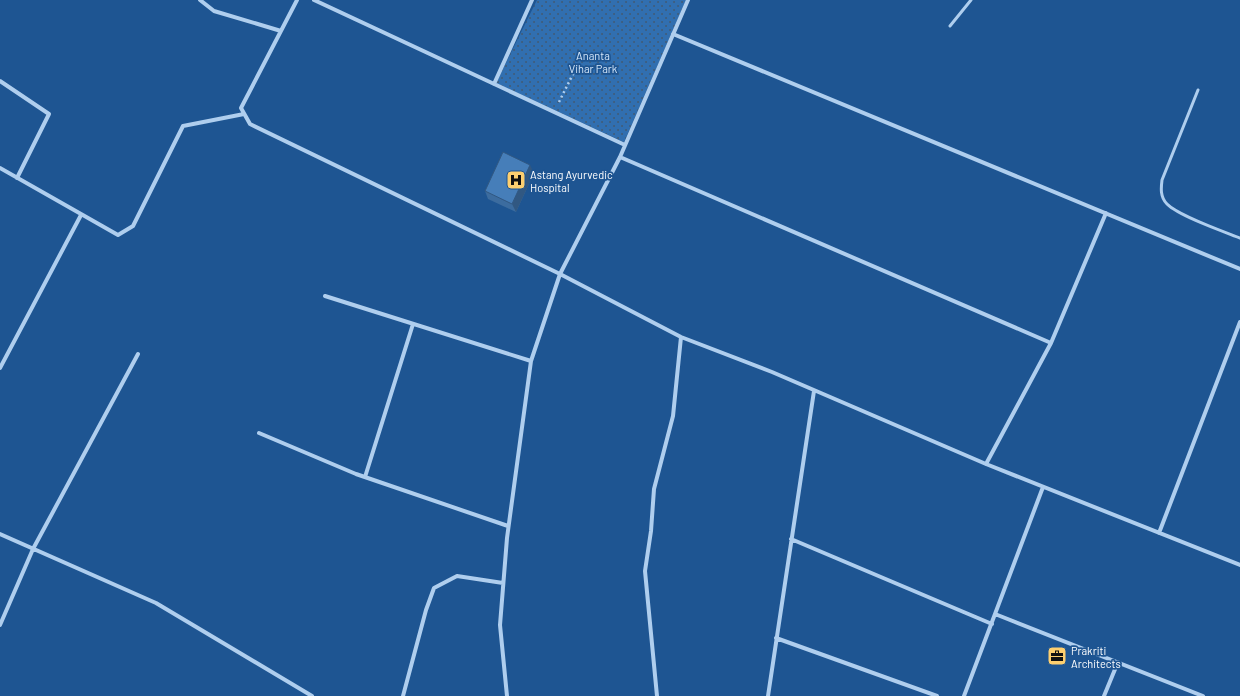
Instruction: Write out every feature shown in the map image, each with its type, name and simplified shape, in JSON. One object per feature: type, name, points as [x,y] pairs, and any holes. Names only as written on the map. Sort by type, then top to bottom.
[{"type":"street","points":[[200,0],[214,11],[281,31]]},
{"type":"street","points":[[297,0],[241,108],[250,124],[560,274],[680,337],[772,372],[986,464],[1240,565]]},
{"type":"street","points":[[314,0],[625,145]]},
{"type":"street","points":[[494,84],[532,0]]},
{"type":"street","points":[[507,696],[500,625],[503,582],[508,526],[531,361],[560,274],[620,157],[688,0]]},
{"type":"street","points":[[673,34],[1240,269]]},
{"type":"street","points":[[0,81],[49,114],[16,178]]},
{"type":"street","points":[[0,168],[118,235],[132,226],[183,126],[244,114]]},
{"type":"street","points":[[620,157],[1051,343]]},
{"type":"street","points":[[986,464],[1051,343],[1106,213]]},
{"type":"street","points":[[0,368],[82,215]]},
{"type":"street","points":[[325,296],[531,361]]},
{"type":"street","points":[[1159,533],[1240,322]]},
{"type":"street","points":[[366,477],[413,324]]},
{"type":"street","points":[[657,696],[645,571],[651,531],[654,489],[673,416],[680,337]]},
{"type":"street","points":[[0,625],[33,549],[138,354]]},
{"type":"street","points":[[768,696],[814,391]]},
{"type":"street","points":[[259,433],[366,477],[508,526]]},
{"type":"street","points":[[964,696],[1043,486]]},
{"type":"street","points":[[0,535],[156,603],[312,696]]},
{"type":"street","points":[[791,539],[992,624]]},
{"type":"street","points":[[403,696],[426,610],[434,588],[456,576],[503,582]]},
{"type":"street","points":[[995,614],[1203,696]]},
{"type":"street","points":[[776,638],[937,696]]},
{"type":"street","points":[[1104,696],[1118,662]]},
{"type":"lane","points":[[950,26],[971,0]]},
{"type":"lane","points":[[1198,90],[1162,180],[1161,194],[1166,203],[1182,213],[1239,238],[1240,232]]},
{"type":"path","points":[[554,112],[575,70]]},
{"type":"green space","name":"Ananta Vihar Park","points":[[537,0],[686,0],[624,142],[496,83]]},
{"type":"building","points":[[503,152],[530,165],[512,204],[485,191]]},
{"type":"place","name":"Astang Ayurvedic Hospital","points":[[516,180]]},
{"type":"place","name":"Prakriti Architects","points":[[1057,656]]}]
